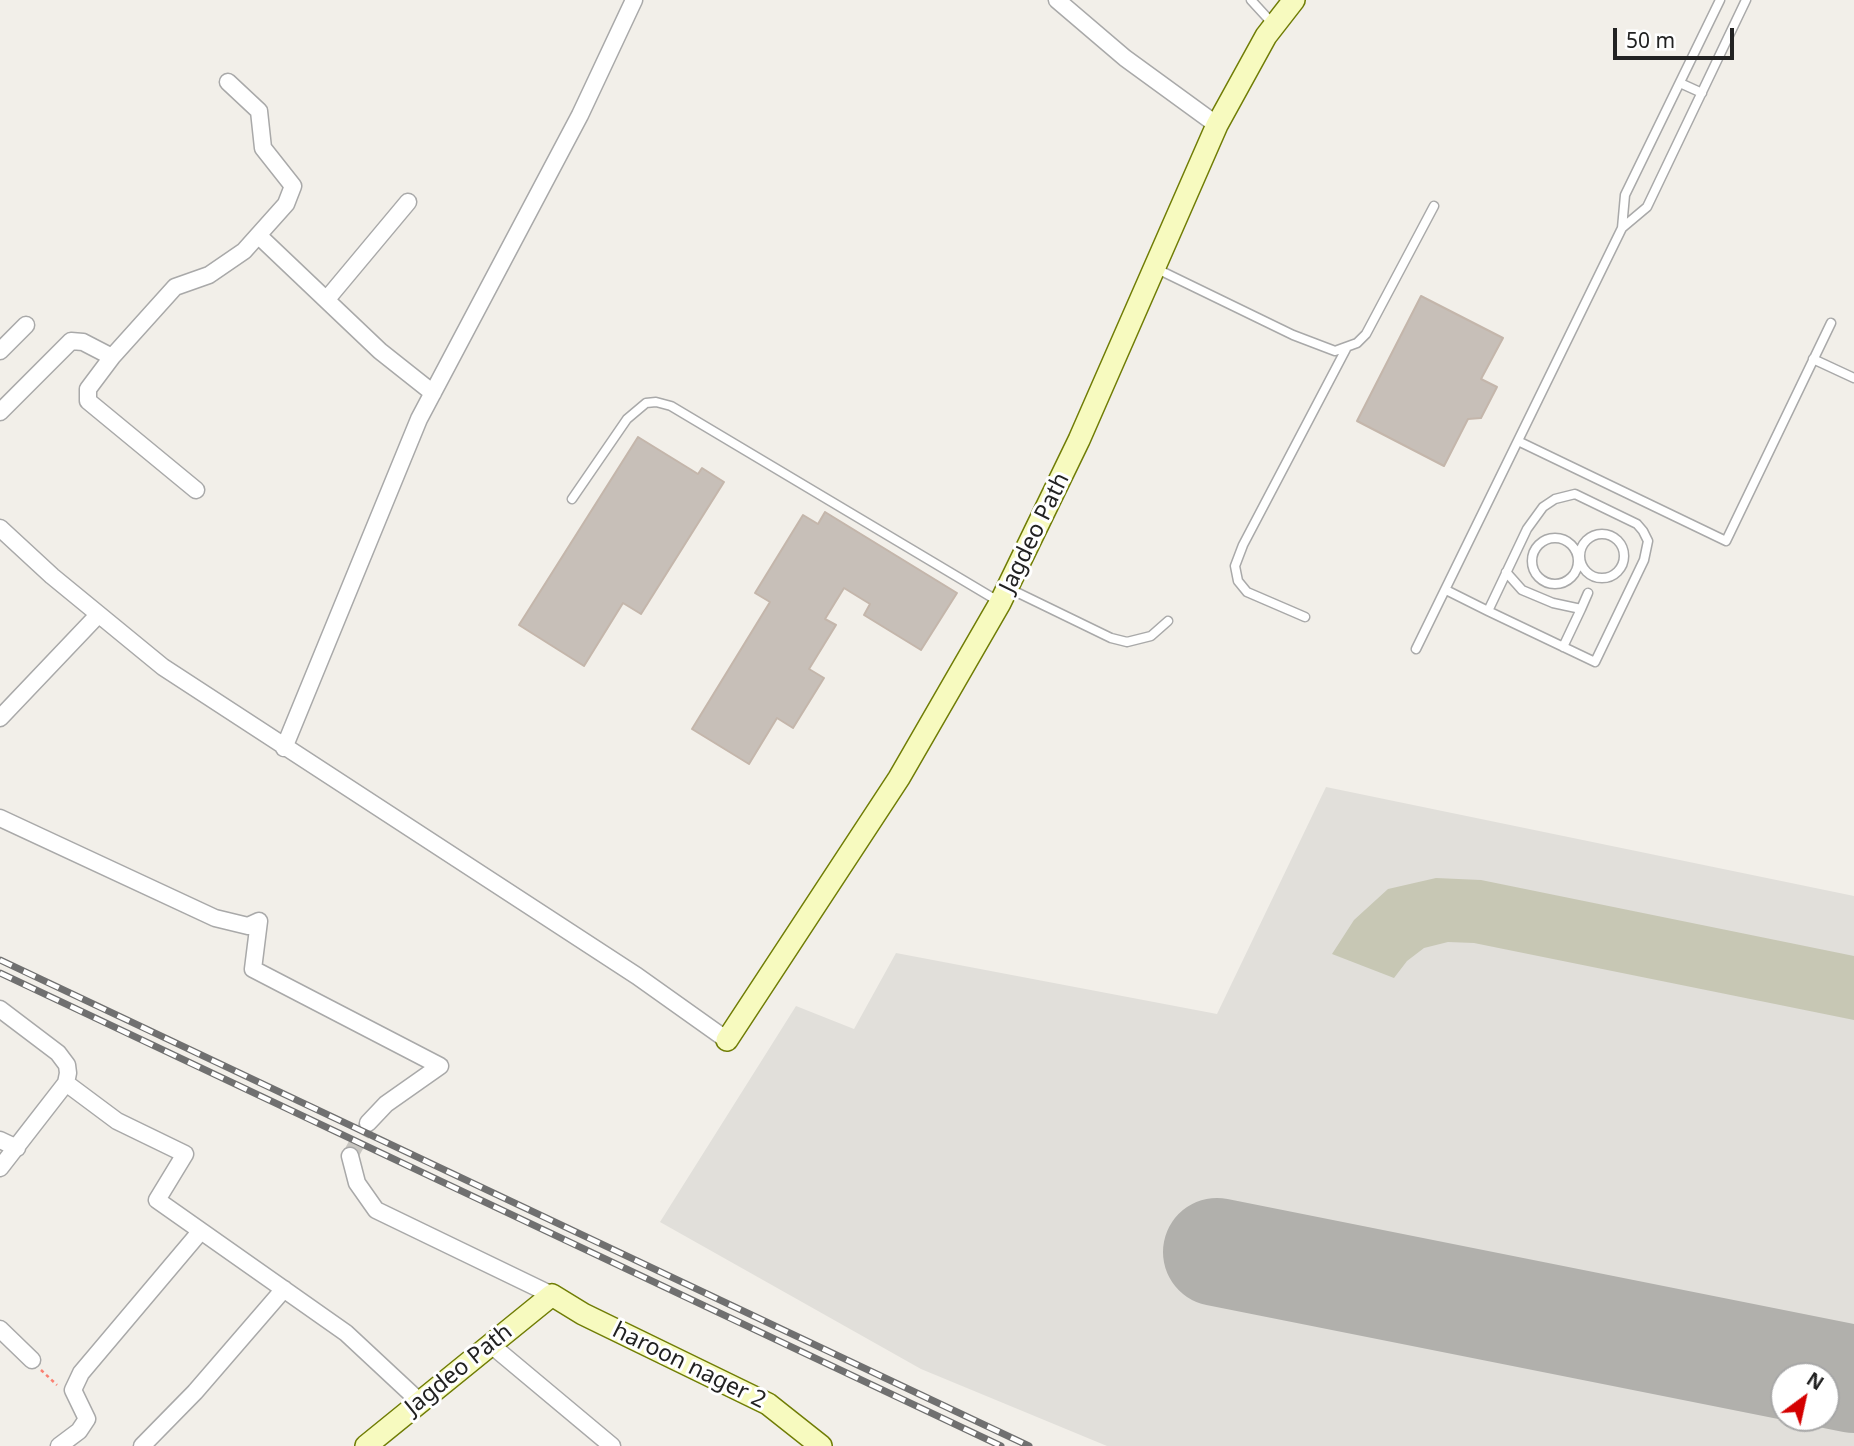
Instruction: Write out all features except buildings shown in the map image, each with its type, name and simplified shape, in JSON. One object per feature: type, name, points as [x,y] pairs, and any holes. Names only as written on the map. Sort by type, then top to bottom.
[{"type":"main road","name":"Jagdeo Path","points":[[727,1040],[906,767],[1004,596],[1059,484],[1217,125],[1275,25],[1294,0]]},
{"type":"main road","name":"Jagdeo Path","points":[[366,1446],[552,1295]]},
{"type":"main road","name":"haroon nager 2","points":[[552,1295],[583,1314],[768,1404],[821,1446]]},
{"type":"street","points":[[284,748],[401,458],[574,127],[635,0]]},
{"type":"street","points":[[1057,0],[1125,58],[1217,125]]},
{"type":"street","points":[[196,490],[88,401],[88,389],[112,357],[176,287],[220,269],[259,236],[286,204],[292,186],[263,148],[259,111],[228,82]]},
{"type":"street","points":[[327,299],[408,202]]},
{"type":"street","points":[[259,236],[380,351],[433,393]]},
{"type":"street","points":[[0,351],[26,325]]},
{"type":"street","points":[[0,412],[71,341],[83,342],[112,357]]},
{"type":"street","points":[[0,528],[98,615],[163,667],[615,961],[727,1040]]},
{"type":"street","points":[[0,719],[98,615]]},
{"type":"street","points":[[0,818],[215,918],[248,926],[259,921],[253,969],[440,1066],[386,1104],[368,1123]]},
{"type":"street","points":[[0,1009],[58,1053],[66,1065],[66,1083],[0,1168]]},
{"type":"street","points":[[66,1083],[117,1121],[185,1154],[157,1200],[372,1354],[419,1401]]},
{"type":"street","points":[[0,1140],[17,1148]]},
{"type":"street","points":[[350,1156],[357,1183],[376,1210],[552,1295]]},
{"type":"street","points":[[59,1446],[79,1431],[87,1419],[73,1390],[81,1373],[200,1232]]},
{"type":"street","points":[[142,1446],[204,1382],[284,1289]]},
{"type":"street","points":[[0,1329],[33,1360]]},
{"type":"street","points":[[490,1344],[612,1446]]},
{"type":"lane","points":[[1251,0],[1275,25]]},
{"type":"lane","points":[[1416,649],[1520,442],[1622,228],[1625,195],[1720,0]]},
{"type":"lane","points":[[1622,228],[1647,208],[1746,0]]},
{"type":"lane","points":[[1680,83],[1702,93]]},
{"type":"lane","points":[[1155,268],[1293,335],[1335,351],[1346,349],[1357,343],[1376,319],[1434,206]]},
{"type":"lane","points":[[1520,442],[1726,541],[1831,323]]},
{"type":"lane","points":[[1305,617],[1247,592],[1238,581],[1235,566],[1243,545],[1346,349]]},
{"type":"lane","points":[[1813,359],[1854,378]]},
{"type":"lane","points":[[572,499],[627,419],[646,403],[656,401],[682,412],[1004,596],[1111,638],[1128,642],[1151,636],[1168,621]]},
{"type":"lane","points":[[1446,590],[1488,611],[1595,662],[1644,560],[1647,541],[1637,524],[1575,495],[1555,499],[1543,507],[1521,539],[1488,611]]},
{"type":"lane","points":[[1536,547],[1533,569],[1543,581],[1550,583],[1565,582],[1571,577],[1579,558],[1586,542],[1598,534],[1613,537],[1625,555],[1621,569],[1602,578],[1589,574],[1579,558],[1563,539],[1548,538],[1536,547]]},
{"type":"lane","points":[[1521,539],[1536,547]]},
{"type":"lane","points":[[1506,572],[1522,590],[1553,603],[1581,609]]},
{"type":"lane","points":[[1563,647],[1588,593]]},
{"type":"path","points":[[33,1360],[61,1388],[76,1397]]},
{"type":"shaded area","points":[[1326,787],[1854,896],[1854,1446],[1107,1446],[921,1369],[660,1222],[796,1006],[854,1029],[896,953],[1217,1014]]},
{"type":"shaded area","points":[[1436,878],[1481,880],[1854,956],[1854,1020],[1474,943],[1448,942],[1424,948],[1407,961],[1394,978],[1332,954],[1354,920],[1388,889]]},
{"type":"runway","points":[[1217,1252],[1854,1379]]},
{"type":"tunnel","points":[[350,1156],[368,1123]]},
{"type":"railway","points":[[0,960],[1029,1446]]},
{"type":"railway","points":[[0,973],[1001,1446]]}]
